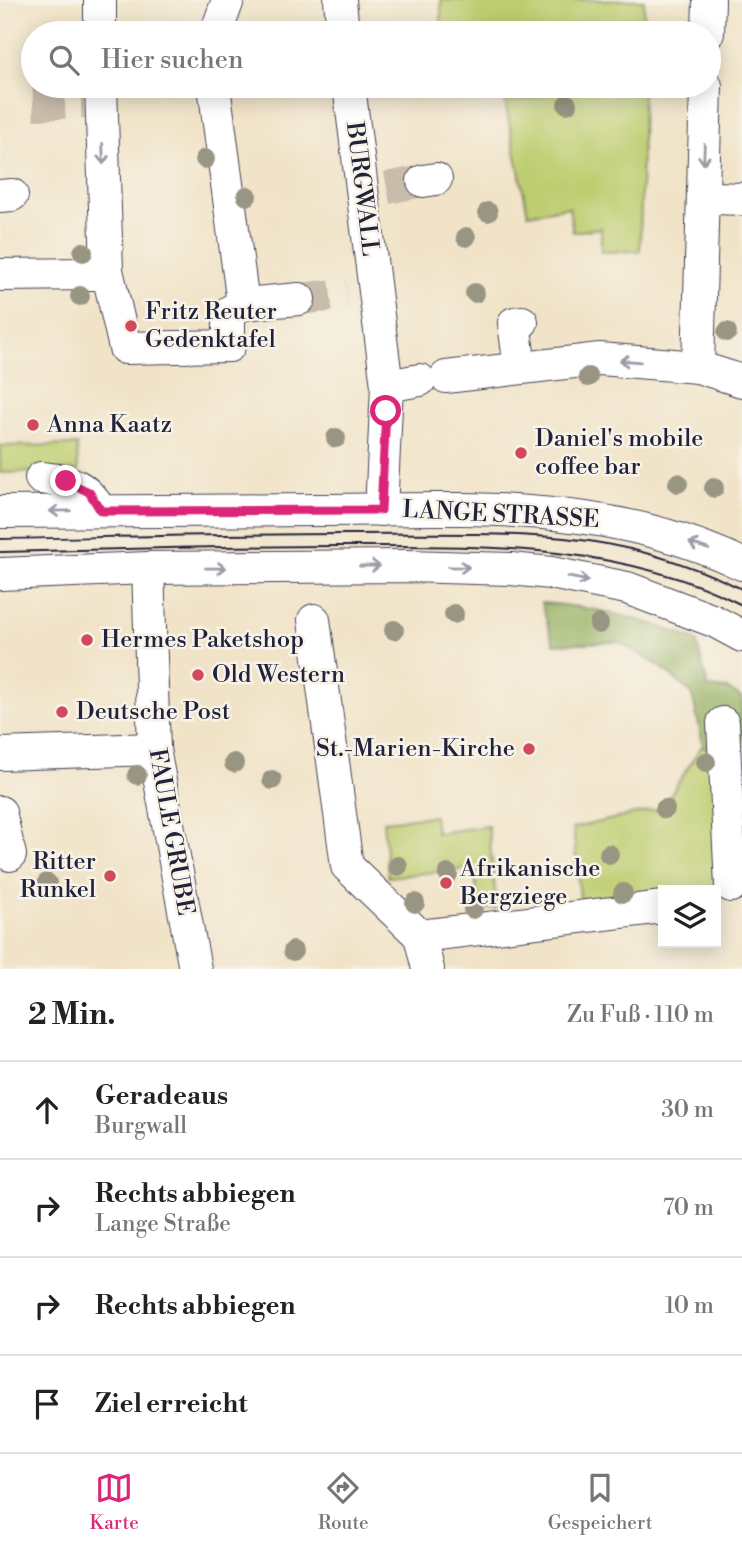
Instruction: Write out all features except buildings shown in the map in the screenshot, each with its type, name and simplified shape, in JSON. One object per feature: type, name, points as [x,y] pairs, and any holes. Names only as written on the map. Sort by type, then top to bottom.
[{"type":"street","points":[[100,0],[100,21]]},
{"type":"street","points":[[220,21],[228,0]]},
{"type":"street","points":[[340,0],[342,21]]},
{"type":"street","points":[[708,21],[709,0]]},
{"type":"street","points":[[95,98],[107,270],[125,348],[229,346],[229,312],[243,304],[299,299]]},
{"type":"street","points":[[216,98],[243,304]]},
{"type":"street","name":"BURGWALL","points":[[352,98],[375,190],[361,293],[387,386],[381,510]]},
{"type":"street","points":[[698,367],[706,98]]},
{"type":"street","points":[[0,275],[93,274],[107,270]]},
{"type":"street","points":[[520,368],[514,323],[522,322]]},
{"type":"street","points":[[387,386],[600,359],[698,367],[742,380]]},
{"type":"street","points":[[41,478],[66,481],[79,486],[89,492],[101,511]]},
{"type":"street","name":"LANGE STRASSE","points":[[0,512],[381,510],[558,513],[607,519],[656,531],[718,552],[742,564]]},
{"type":"street","points":[[0,574],[148,568],[406,566],[524,570],[627,589],[735,632]]},
{"type":"street","name":"FAULE GRUBE","points":[[148,568],[154,749],[195,969]]},
{"type":"street","points":[[314,620],[347,866],[420,936],[428,969]]},
{"type":"street","points":[[723,723],[730,890]]},
{"type":"street","points":[[0,754],[154,749]]},
{"type":"street","points":[[0,812],[10,855]]},
{"type":"street","points":[[420,936],[658,908]]},
{"type":"green space","points":[[441,0],[644,0],[644,21],[441,21]]},
{"type":"green space","points":[[643,98],[640,251],[601,252],[601,228],[573,232],[569,207],[528,214],[505,102],[531,99]]},
{"type":"green space","points":[[77,445],[78,471],[0,473],[0,446]]},
{"type":"green space","points":[[541,603],[620,615],[696,640],[708,687],[728,689],[742,698],[742,756],[736,756],[733,748],[704,748],[692,694],[661,667],[619,642],[554,644]]},
{"type":"green space","points":[[723,713],[720,885],[658,885],[658,908],[582,918],[573,828],[662,808]]},
{"type":"green space","points":[[434,816],[436,833],[488,826],[497,908],[479,910],[474,868],[388,877],[383,821]]},
{"type":"tunnel","points":[[33,104],[84,102]]},
{"type":"tunnel","points":[[387,188],[423,181]]},
{"type":"tunnel","points":[[299,299],[347,294]]},
{"type":"tram line","points":[[0,539],[307,534],[538,536],[587,541],[633,550],[699,570],[742,589]]},
{"type":"tram line","points":[[0,552],[298,546],[495,548],[546,552],[646,569],[695,584],[742,605]]},
{"type":"place","name":"Fritz Reuter Gedenktafel","points":[[131,326]]},
{"type":"place","name":"Anna Kaatz","points":[[33,425]]},
{"type":"place","name":"Daniel's mobile coffee bar","points":[[521,453]]},
{"type":"place","name":"Hermes Paketshop","points":[[87,640]]},
{"type":"place","name":"Old Western","points":[[198,675]]},
{"type":"place","name":"Deutsche Post","points":[[62,712]]},
{"type":"place","name":"St.-Marien-Kirche","points":[[529,749]]},
{"type":"place","name":"Ritter Runkel","points":[[110,876]]},
{"type":"place","name":"Afrikanische Bergziege","points":[[446,883]]},
{"type":"route","points":[[66,481],[89,492],[101,511],[381,510],[386,411]]}]
